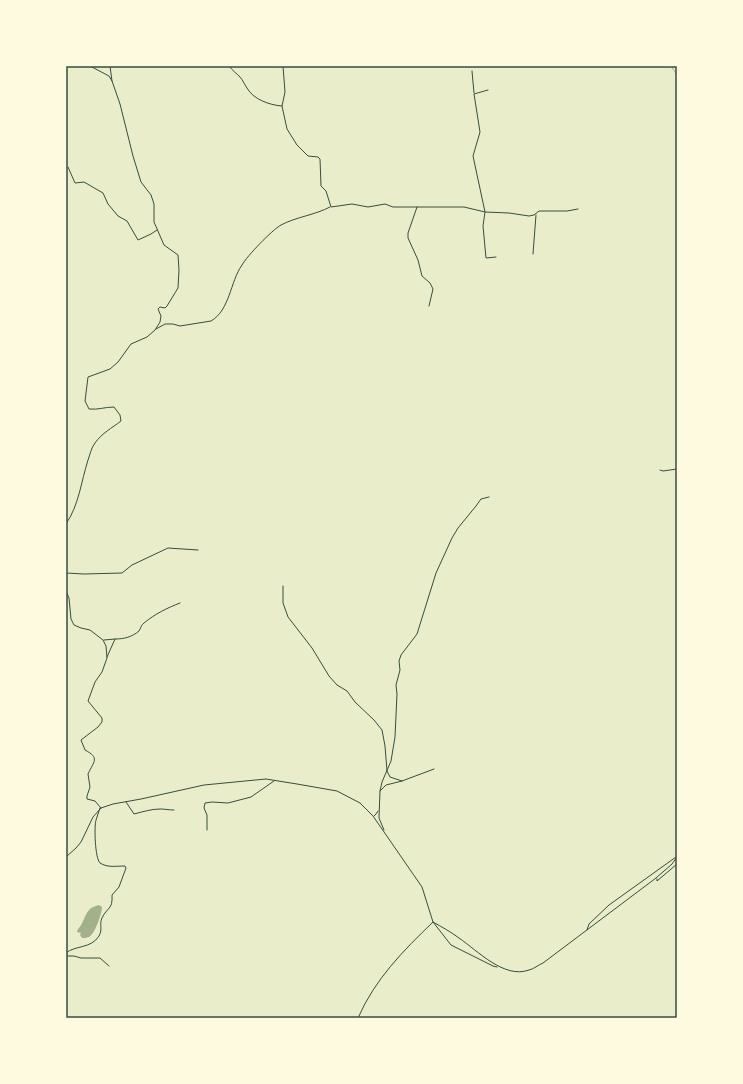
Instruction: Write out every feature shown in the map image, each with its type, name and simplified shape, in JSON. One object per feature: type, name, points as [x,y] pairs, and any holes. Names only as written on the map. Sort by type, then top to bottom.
[{"type":"street","points":[[90,66],[108,76],[112,81]]},
{"type":"street","points":[[110,66],[112,81],[120,104],[123,120],[141,182],[151,194],[154,222],[164,245],[178,255],[178,288],[167,306],[165,308],[160,307],[158,309],[161,316],[160,322],[155,330]]},
{"type":"street","points":[[229,66],[232,71],[241,78],[248,90],[263,102],[275,106],[282,106]]},
{"type":"street","points":[[283,66],[285,92],[282,106],[287,128],[297,146],[308,156],[318,157],[320,159],[321,186],[326,191],[331,207]]},
{"type":"street","points":[[472,71],[480,132],[473,156],[485,212],[483,226],[486,258],[496,257]]},
{"type":"street","points":[[474,94],[488,90]]},
{"type":"street","points":[[68,167],[75,183],[84,182],[103,193],[108,204],[118,216],[127,221],[138,240],[151,234],[157,229]]},
{"type":"street","points":[[66,524],[70,519],[81,492],[83,476],[94,444],[102,434],[121,422],[120,415],[114,407],[97,410],[89,409],[85,401],[88,377],[110,369],[118,362],[131,344],[147,337],[165,324],[180,326],[215,319],[226,302],[241,265],[257,247],[280,226],[331,207],[352,204],[368,207],[385,204],[393,207],[417,206],[470,208],[485,212],[529,216],[536,214],[539,211],[567,211],[578,209]]},
{"type":"street","points":[[417,206],[408,233],[408,238],[418,260],[422,276],[430,283],[433,289],[429,306]]},
{"type":"street","points":[[532,254],[536,214]]},
{"type":"street","points":[[660,470],[677,470]]},
{"type":"street","points":[[385,832],[379,818],[380,791],[382,782],[391,761],[395,737],[396,685],[400,670],[399,661],[401,655],[417,634],[436,572],[452,538],[458,528],[481,500],[489,496]]},
{"type":"street","points":[[66,573],[122,573],[132,565],[168,548],[198,550]]},
{"type":"street","points":[[283,586],[283,603],[288,617],[312,648],[329,676],[337,685],[347,691],[355,702],[382,730],[387,771],[390,776],[402,781]]},
{"type":"street","points":[[66,591],[69,598],[71,619],[74,625],[90,630],[103,640],[106,646],[107,658]]},
{"type":"street","points":[[103,640],[124,639],[140,630],[142,624],[161,611],[180,603]]},
{"type":"street","points":[[101,808],[95,801],[88,799],[87,796],[90,787],[88,774],[95,762],[95,757],[85,750],[81,740],[102,722],[102,718],[88,702],[95,682],[102,672],[115,639]]},
{"type":"street","points":[[380,791],[386,785],[402,781],[434,769]]},
{"type":"street","points":[[66,857],[81,842],[93,817],[101,808],[126,801],[204,785],[266,779],[337,791],[360,803],[373,816],[385,832],[422,887],[433,922],[451,945],[492,966],[515,971],[528,971],[543,963],[656,878],[672,864],[677,857]]},
{"type":"street","points":[[207,830],[207,815],[204,808],[205,803],[228,803],[251,797],[274,780]]},
{"type":"street","points":[[126,801],[134,814],[144,810],[162,808],[174,810]]},
{"type":"street","points":[[66,953],[70,949],[89,945],[96,939],[102,930],[100,921],[112,905],[112,895],[119,887],[126,868],[125,866],[109,866],[100,862],[96,856],[95,821],[101,808]]},
{"type":"street","points":[[373,816],[378,813],[379,809]]},
{"type":"street","points":[[586,931],[589,924],[609,905],[677,857]]},
{"type":"street","points":[[656,878],[657,881],[677,864]]},
{"type":"street","points":[[433,922],[459,938],[498,967]]},
{"type":"street","points":[[358,1018],[365,1001],[379,979],[433,922]]},
{"type":"street","points":[[66,956],[100,958],[109,966]]},
{"type":"shaded area","points":[[99,905],[102,907],[102,910],[96,928],[89,937],[82,938],[80,935],[81,933],[77,932],[78,929],[90,909]]},
{"type":"waterway","points":[[671,66],[677,75]]}]
